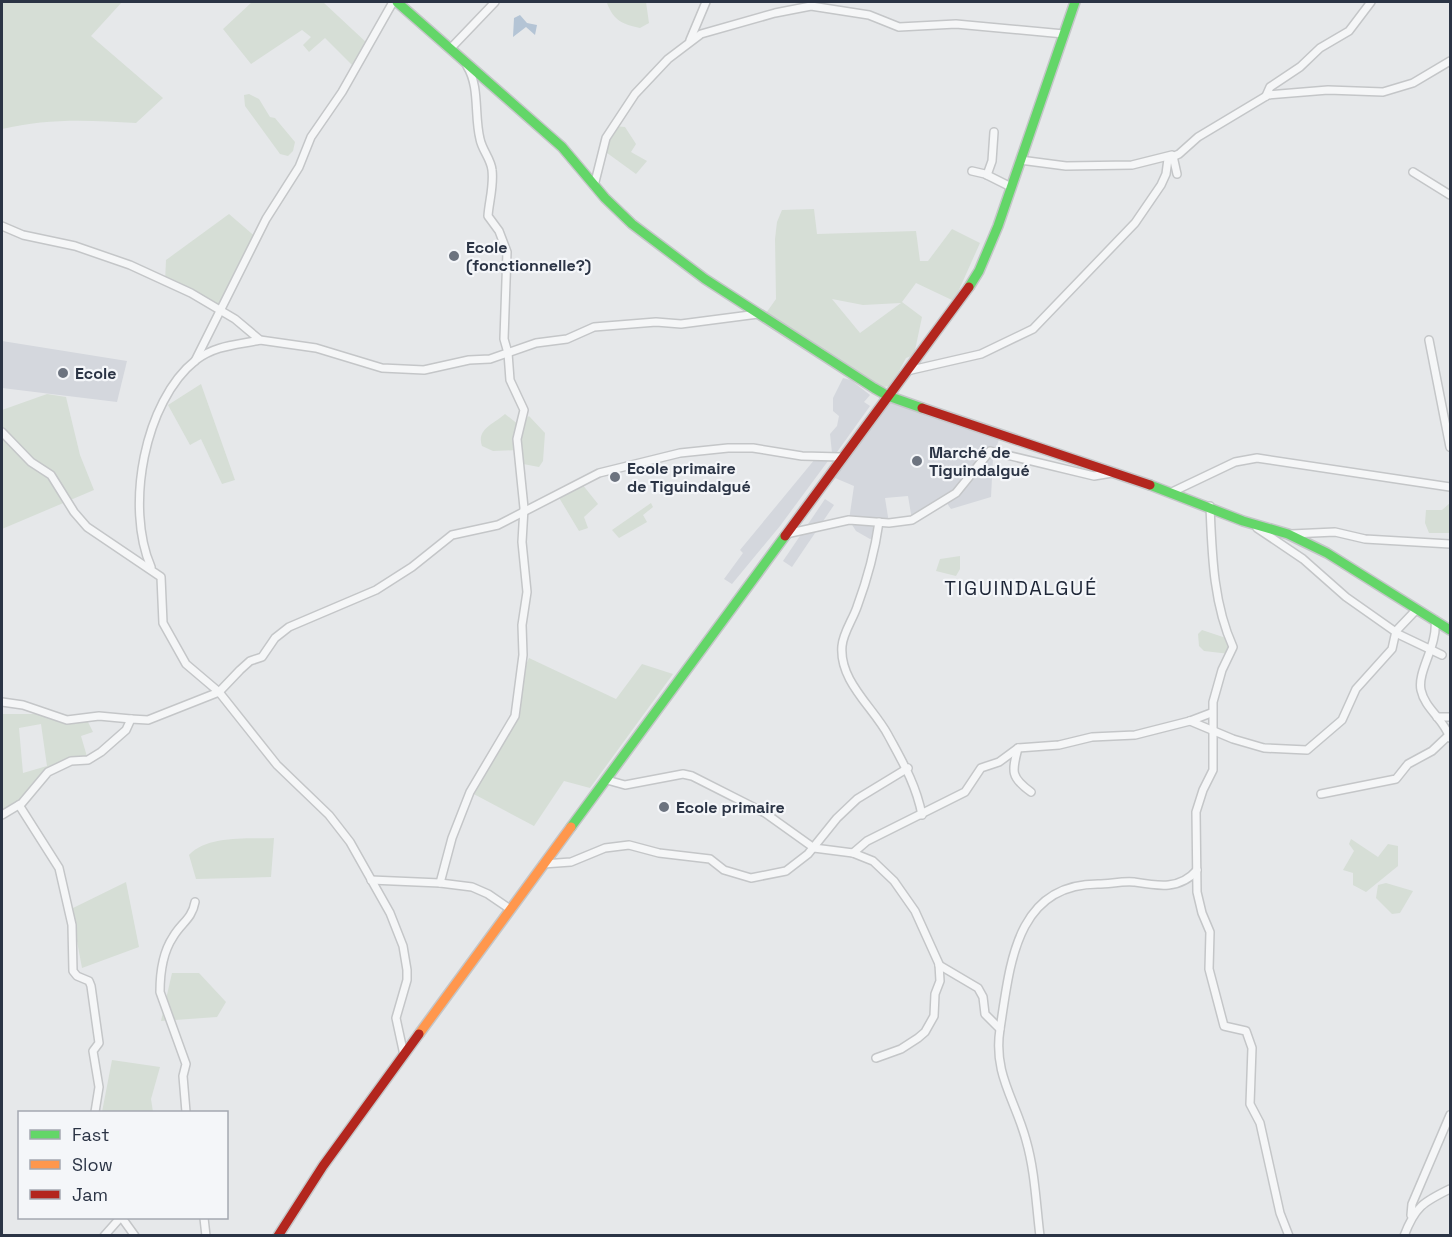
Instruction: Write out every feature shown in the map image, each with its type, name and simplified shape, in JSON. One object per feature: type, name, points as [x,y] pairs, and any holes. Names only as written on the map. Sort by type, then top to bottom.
[{"type":"street","points":[[152,569],[145,555],[138,496],[141,465],[159,407],[195,361],[266,219],[299,167],[311,137],[342,92],[395,2],[562,147],[594,186],[632,224],[705,279],[888,396],[1172,492],[1252,524],[1288,534],[1327,553],[1450,630]]},
{"type":"street","points":[[450,49],[495,2]]},
{"type":"street","points":[[689,43],[706,2]]},
{"type":"street","points":[[278,1236],[323,1167],[510,909],[607,780],[841,457],[953,312],[979,271],[1011,187],[1075,2]]},
{"type":"street","points":[[1266,96],[1270,87],[1300,67],[1320,48],[1349,32],[1371,2]]},
{"type":"street","points":[[594,186],[606,138],[635,94],[668,59],[701,34],[811,6],[869,15],[899,27],[956,24],[1064,34]]},
{"type":"street","points":[[907,371],[981,354],[1034,329],[1135,223],[1166,174],[1168,159],[1198,137],[1266,96],[1328,90],[1383,92],[1413,83],[1450,61]]},
{"type":"street","points":[[440,883],[452,838],[470,792],[515,716],[527,592],[522,542],[524,512],[517,439],[523,404],[510,380],[508,353],[502,326],[507,252],[499,231],[488,216],[492,190],[492,167],[481,143],[476,120],[473,76],[464,62]]},
{"type":"street","points":[[987,175],[992,161],[994,132]]},
{"type":"street","points":[[1020,160],[1066,166],[1132,165],[1176,155]]},
{"type":"street","points":[[1176,155],[1177,174]]},
{"type":"street","points":[[972,171],[987,175],[1011,187]]},
{"type":"street","points":[[1413,172],[1450,195]]},
{"type":"street","points":[[2,226],[23,235],[75,246],[130,265],[191,293],[235,319],[260,340]]},
{"type":"street","points":[[195,361],[220,347],[260,340],[316,348],[368,365],[403,370],[424,370],[508,353],[536,343],[567,339],[594,327],[656,322],[681,324],[758,314]]},
{"type":"street","points":[[1429,340],[1450,447]]},
{"type":"street","points":[[2,432],[31,462],[51,475],[74,512],[87,527],[161,577],[163,623],[186,664],[219,692],[277,765],[329,815],[350,842],[398,930],[406,958],[407,980],[396,1018],[404,1056]]},
{"type":"street","points":[[2,702],[23,705],[68,720],[105,716],[148,720],[219,692],[250,661],[262,657],[286,629],[376,590],[412,567],[452,536],[462,532],[485,530],[599,473],[680,453],[753,448],[802,456],[841,457]]},
{"type":"street","points":[[786,534],[849,520],[879,522],[912,520],[946,501],[990,451],[1094,476],[1112,473]]},
{"type":"street","points":[[1172,492],[1235,462],[1257,458],[1450,487]]},
{"type":"street","points":[[1210,506],[1214,574],[1225,631],[1233,647],[1222,670],[1211,712],[1214,767],[1196,812],[1199,904],[1210,932],[1209,969],[1224,1026],[1231,1029],[1240,1028],[1249,1034],[1252,1048],[1250,1104],[1260,1123],[1280,1213],[1289,1236]]},
{"type":"street","points":[[879,522],[875,547],[858,606],[842,648],[847,673],[860,696],[887,733],[894,750],[908,768],[922,814]]},
{"type":"street","points":[[1252,524],[1303,559],[1346,597],[1395,631],[1442,655]]},
{"type":"street","points":[[1288,534],[1335,532],[1365,539],[1450,544]]},
{"type":"street","points":[[1190,721],[1233,739],[1264,748],[1307,750],[1341,720],[1356,689],[1392,649],[1395,631],[1417,609]]},
{"type":"street","points":[[1321,794],[1396,779],[1408,764],[1432,751],[1450,736],[1447,727],[1423,698],[1420,686],[1432,651],[1435,620]]},
{"type":"street","points":[[853,853],[861,844],[964,792],[981,768],[999,762],[1018,748],[1059,745],[1092,737],[1135,735],[1190,721],[1211,712]]},
{"type":"street","points":[[1437,717],[1450,717]]},
{"type":"street","points":[[2,814],[19,805],[48,772],[71,761],[88,760],[126,730],[131,719]]},
{"type":"street","points":[[1018,748],[1013,768],[1015,779],[1031,792]]},
{"type":"street","points":[[543,864],[571,862],[605,848],[629,845],[659,853],[710,859],[724,870],[751,878],[786,871],[798,864],[814,848],[837,818],[857,799],[908,768]]},
{"type":"street","points":[[607,780],[625,785],[677,775],[692,776],[765,813],[814,848],[853,853],[873,861],[894,881],[919,918],[939,964],[945,971],[978,988],[983,997],[985,1014],[1000,1029]]},
{"type":"street","points":[[19,805],[59,868],[72,925],[73,971],[76,976],[89,981],[95,1002],[99,1042],[93,1051],[99,1087],[95,1111]]},
{"type":"street","points":[[1040,1236],[1026,1140],[1001,1074],[997,1048],[1009,971],[1025,924],[1040,904],[1070,886],[1119,882],[1161,886],[1183,883],[1197,870]]},
{"type":"street","points":[[371,880],[440,883],[482,890],[510,909]]},
{"type":"street","points":[[186,1111],[183,1076],[186,1064],[160,992],[160,984],[164,961],[173,937],[191,917],[195,902]]},
{"type":"street","points":[[876,1058],[901,1049],[925,1032],[934,1016],[935,994],[940,981],[939,964]]},
{"type":"street","points":[[1404,1236],[1412,1204],[1450,1115]]},
{"type":"street","points":[[1411,1215],[1423,1204],[1450,1189]]},
{"type":"street","points":[[104,1236],[120,1219]]},
{"type":"street","points":[[122,1219],[135,1236]]},
{"type":"street","points":[[204,1219],[204,1235]]},
{"type":"shaded area","points":[[2,2],[122,2],[91,36],[163,98],[136,123],[52,121],[2,129]]},
{"type":"shaded area","points":[[252,2],[323,2],[368,44],[355,68],[325,38],[309,52],[303,45],[311,37],[302,30],[251,64],[223,29]]},
{"type":"shaded area","points":[[646,2],[649,23],[640,28],[619,21],[607,3]]},
{"type":"shaded area","points":[[249,94],[259,99],[270,117],[275,118],[295,142],[293,151],[288,156],[280,154],[245,106],[244,95]]},
{"type":"shaded area","points":[[614,126],[625,127],[636,144],[631,152],[647,161],[636,174],[603,150]]},
{"type":"shaded area","points":[[814,209],[817,234],[916,231],[920,261],[928,261],[952,229],[980,243],[954,301],[916,283],[902,302],[922,317],[914,355],[906,358],[891,386],[874,388],[764,316],[776,299],[775,239],[777,222],[782,210]],"holes":[[[832,299],[863,305],[901,303],[860,333]]]},
{"type":"shaded area","points":[[229,214],[257,238],[221,311],[165,282],[166,260]]},
{"type":"shaded area","name":"Ecole","points":[[2,341],[127,361],[117,402],[2,388]]},
{"type":"shaded area","points":[[843,378],[851,380],[870,395],[864,402],[870,406],[837,452],[832,453],[830,434],[837,426],[839,416],[833,411],[833,398]]},
{"type":"shaded area","points":[[201,384],[235,480],[222,484],[201,439],[190,445],[168,405]]},
{"type":"shaded area","points":[[47,394],[66,397],[80,455],[94,490],[2,529],[2,410]]},
{"type":"shaded area","points":[[888,396],[1001,433],[993,458],[991,497],[951,509],[946,502],[912,520],[908,496],[885,498],[889,523],[879,522],[880,537],[870,539],[856,531],[849,520],[854,486],[828,475]]},
{"type":"shaded area","points":[[505,414],[519,425],[529,416],[545,433],[543,461],[539,467],[518,463],[517,450],[493,451],[482,446],[484,431]]},
{"type":"shaded area","points":[[815,459],[828,461],[780,526],[732,584],[724,579],[743,553],[740,550]]},
{"type":"shaded area","points":[[582,484],[598,504],[584,517],[588,528],[579,531],[558,496]]},
{"type":"shaded area","points":[[825,499],[834,505],[792,567],[783,561]]},
{"type":"shaded area","points":[[651,503],[653,507],[643,515],[647,522],[619,538],[612,530]]},
{"type":"shaded area","points":[[1450,503],[1449,533],[1429,533],[1425,523],[1426,510],[1442,510]]},
{"type":"shaded area","points":[[960,556],[960,569],[956,576],[936,571],[940,559]]},
{"type":"shaded area","points":[[1202,630],[1229,639],[1230,654],[1204,651],[1199,646],[1198,634]]},
{"type":"shaded area","points":[[529,658],[616,699],[642,664],[673,674],[590,788],[564,781],[534,826],[470,792],[515,716],[518,682]]},
{"type":"shaded area","points":[[2,714],[46,714],[68,720],[86,718],[93,732],[81,736],[88,760],[74,761],[56,768],[21,804],[2,815]],"holes":[[[41,724],[47,766],[23,773],[19,728]]]},
{"type":"shaded area","points":[[274,838],[271,877],[196,879],[189,855],[206,844],[229,839]]},
{"type":"shaded area","points":[[1351,839],[1378,857],[1388,844],[1398,846],[1398,866],[1366,892],[1353,885],[1353,873],[1343,870],[1354,851],[1349,844]]},
{"type":"shaded area","points":[[126,882],[139,947],[82,968],[71,909]]},
{"type":"shaded area","points":[[1386,883],[1413,891],[1400,913],[1392,914],[1376,898],[1378,885]]},
{"type":"shaded area","points":[[172,973],[199,973],[226,1002],[217,1017],[161,1021]]},
{"type":"shaded area","points":[[112,1060],[160,1067],[151,1099],[153,1111],[102,1111]]},
{"type":"water","points":[[520,15],[527,23],[537,25],[535,35],[526,27],[513,37],[514,18]]},
{"type":"traffic: fast","points":[[397,2],[562,147],[605,198],[632,224],[705,279],[874,388],[888,396],[922,408]]},
{"type":"traffic: fast","points":[[969,287],[979,271],[998,226],[1075,2]]},
{"type":"traffic: fast","points":[[1150,485],[1243,521],[1288,534],[1327,553],[1450,630]]},
{"type":"traffic: fast","points":[[571,827],[785,536]]},
{"type":"traffic: slow","points":[[419,1034],[571,827]]},
{"type":"traffic: jam","points":[[785,536],[969,287]]},
{"type":"traffic: jam","points":[[922,408],[1150,485]]},
{"type":"traffic: jam","points":[[278,1236],[323,1166],[419,1034]]},
{"type":"place","name":"Ecole (fonctionnelle?)","points":[[454,256]]},
{"type":"place","name":"Ecole","points":[[63,373]]},
{"type":"place","name":"Marché de Tiguindalgué","points":[[917,461]]},
{"type":"place","name":"Ecole primaire de Tiguindalgué","points":[[615,477]]},
{"type":"place","name":"Ecole primaire","points":[[664,807]]},
{"type":"district","name":"TIGUINDALGUÉ","points":[[1021,588]]}]
